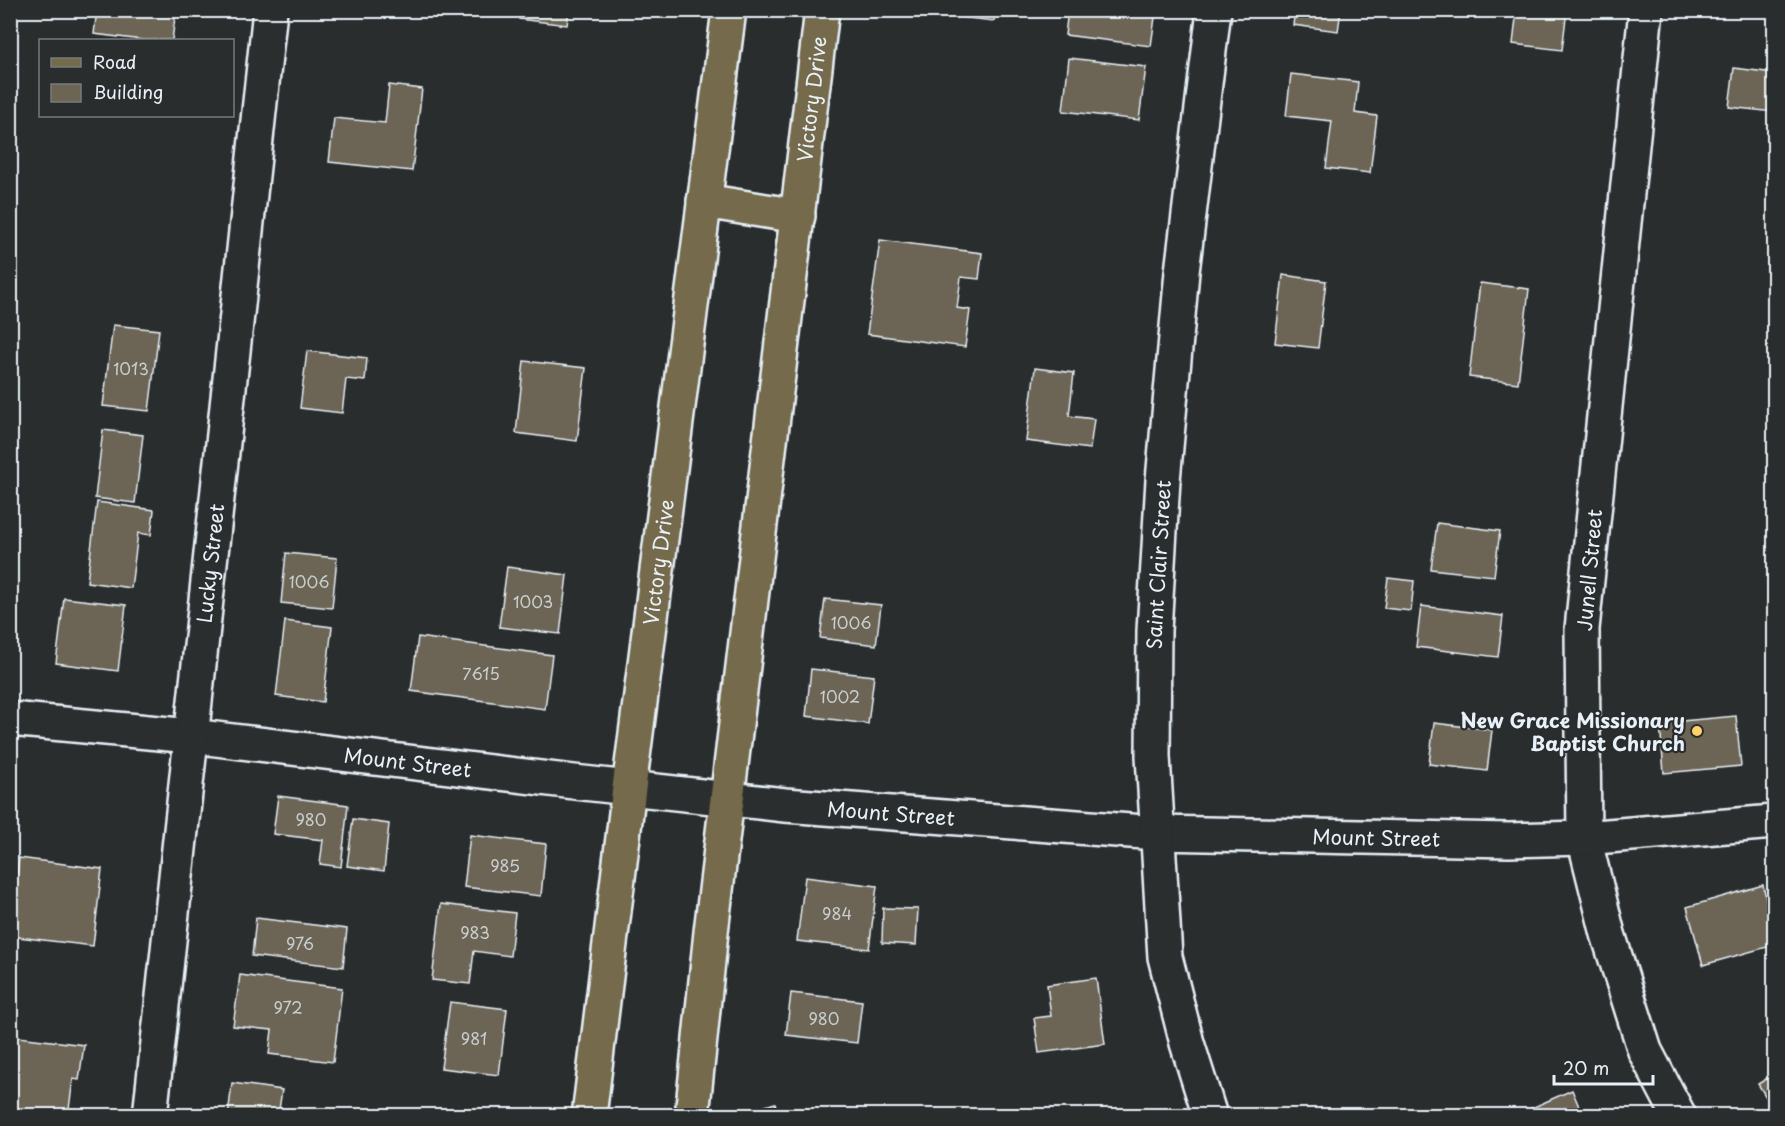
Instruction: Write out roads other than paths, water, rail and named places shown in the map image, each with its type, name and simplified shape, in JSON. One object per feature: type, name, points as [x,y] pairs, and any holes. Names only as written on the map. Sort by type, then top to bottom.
[{"type":"main road","name":"Victory Drive","points":[[589,1116],[729,10]]},
{"type":"main road","name":"Victory Drive","points":[[692,1116],[711,932],[729,798],[734,734],[822,10]]},
{"type":"main road","points":[[704,201],[798,216]]},
{"type":"street","name":"Lucky Street","points":[[150,1116],[270,10]]},
{"type":"street","name":"Saint Clair Street","points":[[1210,1116],[1187,1043],[1165,957],[1153,756],[1154,631],[1163,480],[1182,272],[1214,10]]},
{"type":"street","name":"Junell Street","points":[[1646,10],[1582,629],[1584,838],[1608,934],[1645,1051],[1679,1116]]},
{"type":"street","name":"Mount Street","points":[[10,719],[191,736],[786,805],[1157,833],[1497,840],[1584,838],[1774,822]]},
{"type":"place","name":"New Grace Missionary Baptist Church","points":[[1697,731]]}]
